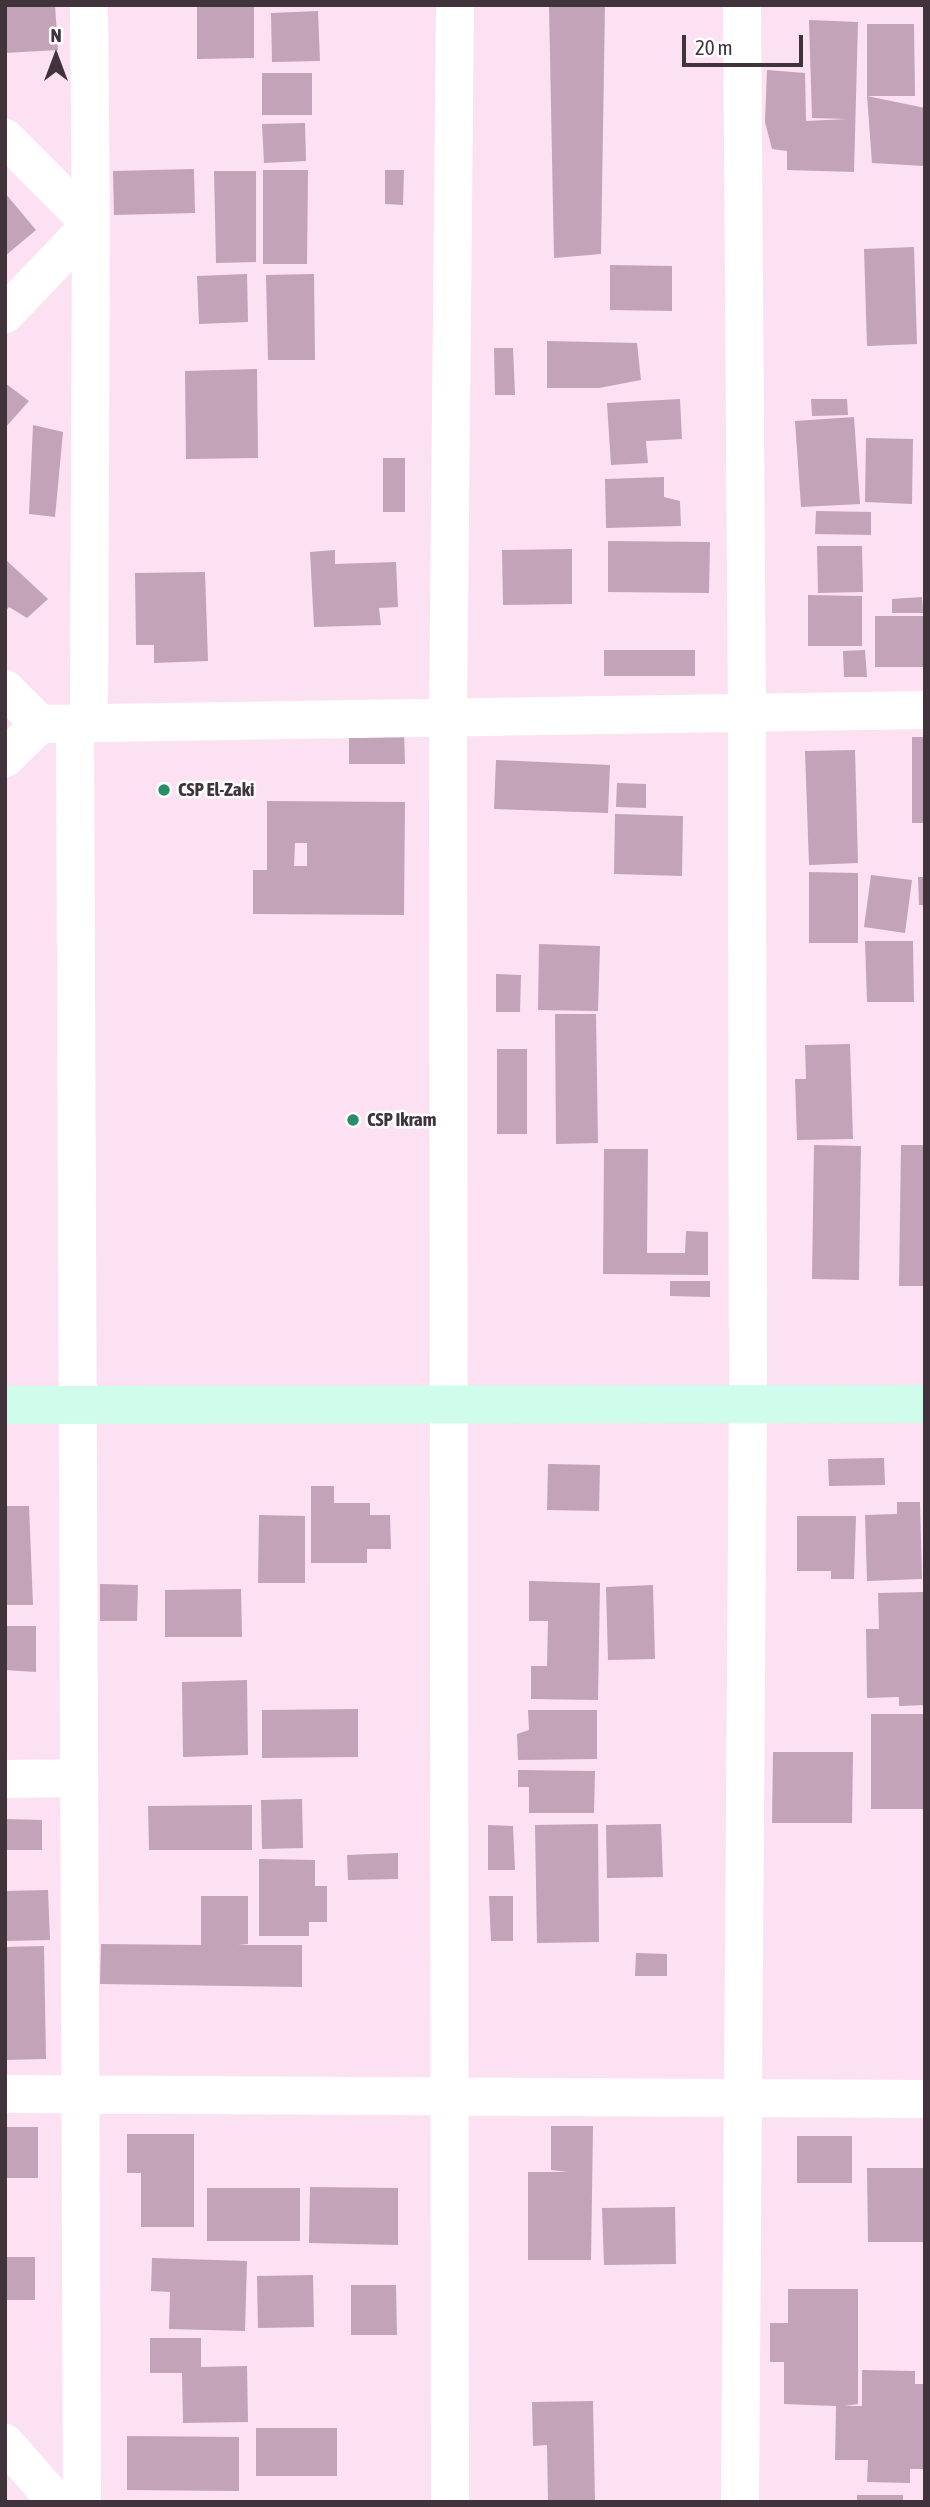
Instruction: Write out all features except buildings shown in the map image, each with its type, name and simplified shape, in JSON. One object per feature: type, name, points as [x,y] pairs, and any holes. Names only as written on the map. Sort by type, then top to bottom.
[{"type":"street","points":[[82,2502],[77,1405],[68,723],[91,224],[89,5]]},
{"type":"street","points":[[450,2502],[448,717],[455,5]]},
{"type":"street","points":[[740,2502],[748,1405],[748,712],[742,5]]},
{"type":"street","points":[[5,138],[91,224]]},
{"type":"street","points":[[5,314],[91,224]]},
{"type":"street","points":[[5,689],[68,723]]},
{"type":"street","points":[[5,758],[68,723],[925,710]]},
{"type":"street","points":[[5,1405],[925,1404]]},
{"type":"street","points":[[5,1779],[79,1778]]},
{"type":"street","points":[[5,2094],[925,2098]]},
{"type":"street","points":[[5,2443],[57,2502]]},
{"type":"place","name":"CSP El-Zaki","points":[[164,790]]},
{"type":"place","name":"CSP Ikram","points":[[353,1120]]}]
